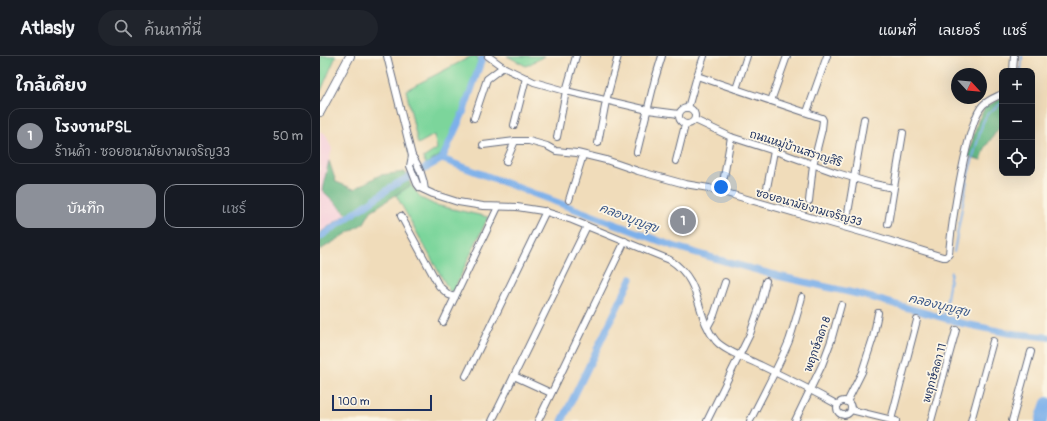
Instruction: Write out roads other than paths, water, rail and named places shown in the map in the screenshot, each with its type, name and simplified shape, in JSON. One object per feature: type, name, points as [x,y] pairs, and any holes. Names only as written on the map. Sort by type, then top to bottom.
[{"type":"main road","points":[[320,112],[350,56]]},
{"type":"street","points":[[387,56],[412,156],[424,182],[425,190]]},
{"type":"street","points":[[488,56],[503,67],[526,78],[566,92],[648,110],[679,114]]},
{"type":"street","points":[[557,138],[566,92],[576,56]]},
{"type":"street","points":[[598,143],[606,101],[618,56]]},
{"type":"street","points":[[637,152],[662,56]]},
{"type":"street","points":[[688,108],[704,56]]},
{"type":"street","points":[[736,89],[748,56]]},
{"type":"street","points":[[771,100],[788,56]]},
{"type":"street","points":[[807,112],[827,56]]},
{"type":"street","points":[[1013,68],[1014,56]]},
{"type":"street","points":[[474,118],[487,79],[503,67]]},
{"type":"street","points":[[697,76],[807,112],[820,117],[823,120],[813,165],[809,201]]},
{"type":"street","points":[[514,125],[526,78]]},
{"type":"street","name":"ซอยอนามัยงามเจริญ33","points":[[483,145],[528,141],[547,146],[556,151],[606,160],[684,184],[709,188],[868,234],[943,258],[949,254],[964,161],[975,121],[983,104],[999,96]]},
{"type":"street","points":[[679,114],[682,110],[688,108],[695,113],[694,120],[691,124],[685,125]]},
{"type":"street","points":[[679,114],[680,120],[685,125]]},
{"type":"street","name":"ถนนหมู่บ้านสราญสิริ","points":[[694,120],[731,137],[813,165],[874,184],[893,188]]},
{"type":"street","points":[[848,213],[864,120]]},
{"type":"street","points":[[676,161],[685,125]]},
{"type":"street","points":[[888,224],[903,133]]},
{"type":"street","points":[[724,176],[731,137]]},
{"type":"street","points":[[506,162],[515,141]]},
{"type":"street","points":[[767,188],[774,151]]},
{"type":"street","points":[[569,200],[583,155]]},
{"type":"street","points":[[412,156],[410,166],[417,184],[433,194],[458,202],[483,206],[517,207],[546,211],[670,260],[683,271],[694,287],[708,326],[717,341],[723,347],[810,389],[838,405]]},
{"type":"street","points":[[443,322],[498,207]]},
{"type":"street","points":[[466,376],[546,211]]},
{"type":"street","points":[[402,216],[438,286],[454,297]]},
{"type":"street","points":[[492,421],[587,226]]},
{"type":"street","points":[[538,421],[625,241]]},
{"type":"street","points":[[707,421],[741,356],[756,318],[766,281]]},
{"type":"street","points":[[708,326],[714,315],[725,282]]},
{"type":"street","points":[[750,421],[775,372],[788,342],[802,297]]},
{"type":"street","name":"พฤกษ์ลดา 8","points":[[795,421],[831,341],[841,305]]},
{"type":"street","points":[[847,402],[862,372],[873,338],[878,313]]},
{"type":"street","points":[[851,410],[893,420],[917,320]]},
{"type":"street","name":"พฤกษ์ลดา 11","points":[[931,421],[956,330]]},
{"type":"street","points":[[971,421],[993,341]]},
{"type":"street","points":[[1012,421],[1031,352]]},
{"type":"street","points":[[514,376],[551,393]]},
{"type":"street","points":[[842,401],[847,402],[850,404],[851,410],[848,414],[840,418],[838,405],[842,401]]},
{"type":"waterway","points":[[442,159],[463,113],[483,56]]},
{"type":"waterway","points":[[1021,68],[1022,56]]},
{"type":"waterway","points":[[954,252],[968,175],[983,122],[988,113],[1001,104]]},
{"type":"waterway","name":"คลองบุญสุข","points":[[320,237],[396,184],[442,159],[673,246],[727,262],[778,276],[862,295],[961,323],[1008,333],[1047,337]]},
{"type":"waterway","points":[[944,318],[951,272]]},
{"type":"waterway","points":[[562,421],[631,279]]},
{"type":"waterway","points":[[1041,421],[1047,403]]},
{"type":"place","name":"โรงงานPSL","points":[[683,221]]}]
